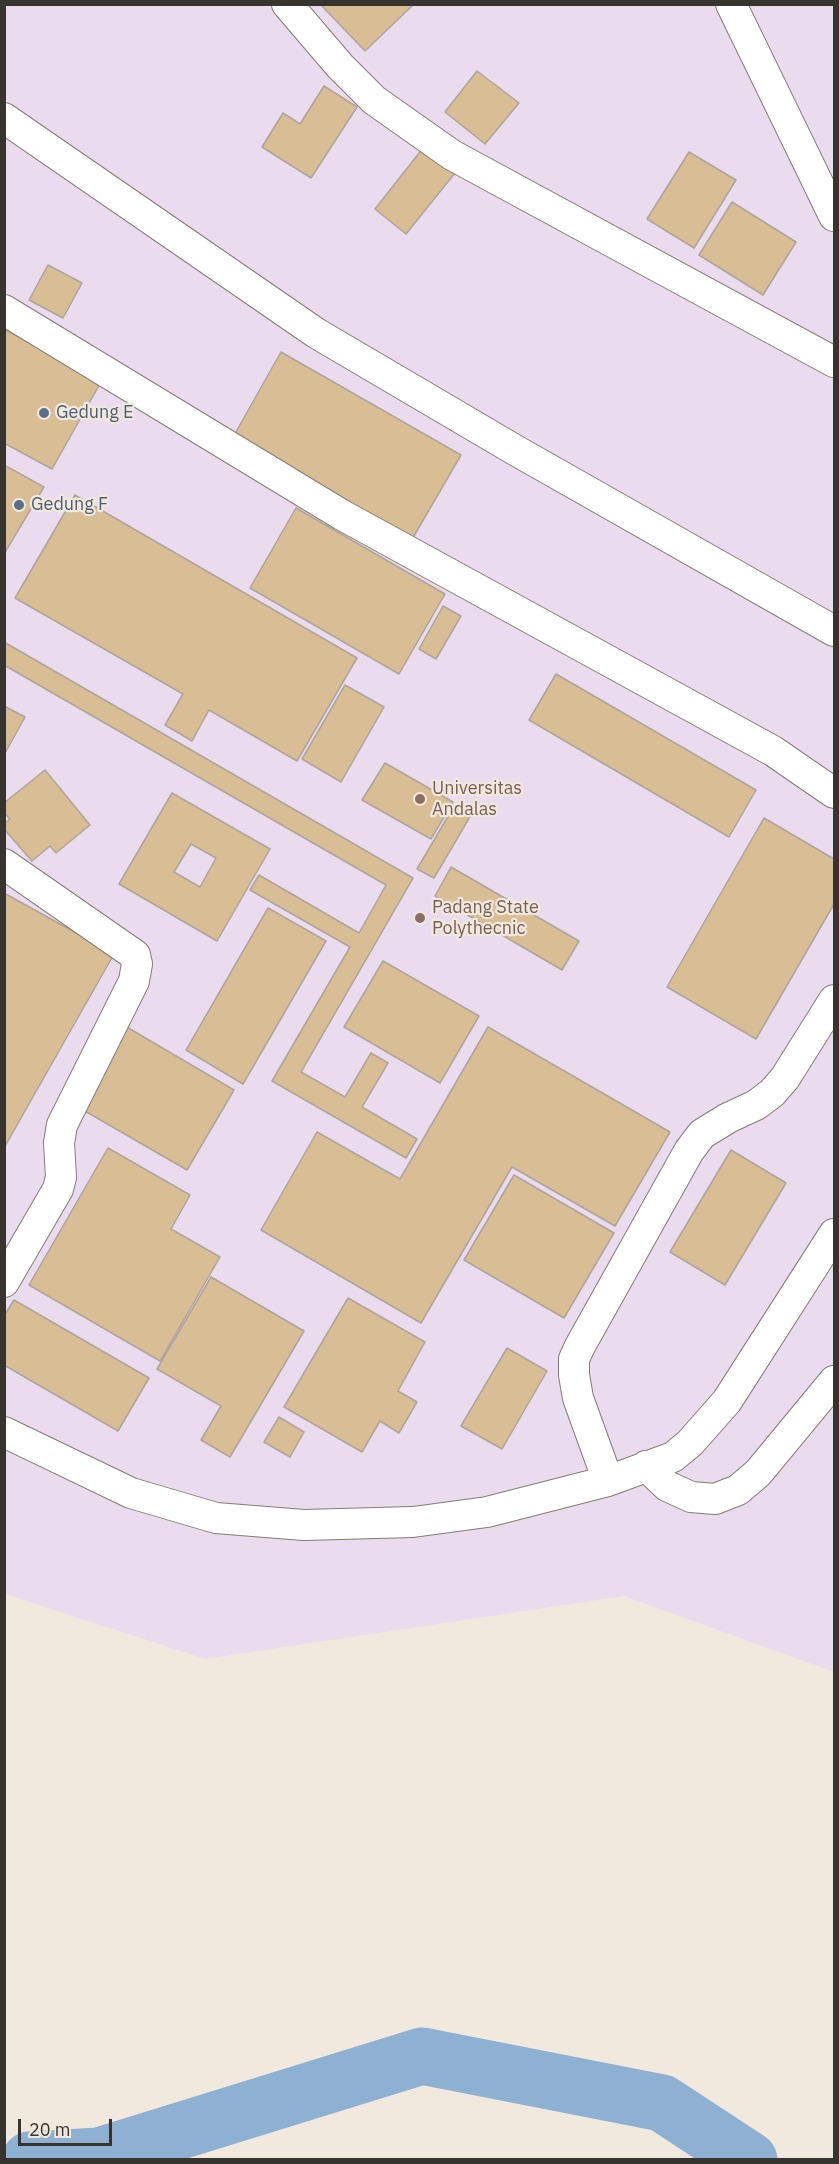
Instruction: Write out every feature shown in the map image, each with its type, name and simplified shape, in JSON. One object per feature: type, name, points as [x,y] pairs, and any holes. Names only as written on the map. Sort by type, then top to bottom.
[{"type":"street","points":[[287,4],[340,66],[374,100],[452,155],[834,362]]},
{"type":"street","points":[[731,4],[834,216]]},
{"type":"street","points":[[4,118],[316,333],[515,450],[834,631]]},
{"type":"street","points":[[4,310],[342,515],[773,751],[834,793]]},
{"type":"street","points":[[4,864],[135,955],[137,964],[134,981],[62,1125],[59,1143],[61,1177],[58,1189],[4,1282]]},
{"type":"street","points":[[608,1481],[578,1398],[574,1359],[580,1346],[689,1151],[702,1134],[756,1105],[771,1093],[785,1078],[834,1000]]},
{"type":"street","points":[[4,1432],[131,1493],[216,1518],[304,1525],[413,1522],[487,1512],[608,1481],[673,1457],[690,1443],[727,1401],[834,1234]]},
{"type":"street","points":[[646,1466],[667,1486],[690,1497],[715,1498],[738,1490],[758,1473],[834,1381]]},
{"type":"shaded area","name":"Universitas Andalas","points":[[5,5],[834,5],[834,1672],[624,1596],[205,1659],[5,1594]]},
{"type":"building","points":[[320,4],[411,4],[412,6],[365,51]]},
{"type":"building","points":[[477,71],[519,103],[485,144],[445,112]]},
{"type":"building","points":[[324,86],[357,107],[311,178],[262,147],[283,113],[300,124]]},
{"type":"building","points":[[423,148],[455,173],[406,234],[375,209]]},
{"type":"building","points":[[689,152],[736,180],[694,248],[647,219]]},
{"type":"building","points":[[732,202],[796,242],[763,295],[699,255]]},
{"type":"building","points":[[48,265],[82,283],[63,318],[29,300]]},
{"type":"building","name":"Gedung E","points":[[4,329],[101,382],[52,469],[4,443]]},
{"type":"building","points":[[281,352],[461,455],[411,541],[232,439]]},
{"type":"building","name":"Gedung F","points":[[4,465],[44,487],[4,554]]},
{"type":"building","points":[[75,495],[357,658],[297,761],[209,710],[192,741],[165,725],[183,694],[15,598]]},
{"type":"building","points":[[296,508],[445,594],[399,674],[250,588]]},
{"type":"building","points":[[443,606],[461,616],[436,659],[419,649]]},
{"type":"building","points":[[4,642],[413,878],[301,1072],[345,1097],[371,1053],[388,1063],[362,1107],[417,1139],[406,1158],[272,1081],[350,947],[250,890],[259,875],[359,933],[386,885],[4,665]]},
{"type":"building","points":[[556,674],[756,790],[729,837],[529,720]]},
{"type":"building","points":[[345,685],[384,707],[341,782],[302,759]]},
{"type":"building","points":[[4,706],[25,717],[4,755]]},
{"type":"building","points":[[385,763],[453,802],[431,839],[362,800]]},
{"type":"building","points":[[45,770],[90,825],[56,853],[50,846],[32,861],[4,829],[4,824],[10,819],[4,813],[4,803]]},
{"type":"building","points":[[172,793],[270,849],[217,941],[119,884]],"holes":[[[191,844],[216,858],[200,887],[174,872]]]},
{"type":"building","points":[[454,806],[471,815],[434,878],[417,869]]},
{"type":"building","points":[[764,818],[834,859],[834,904],[756,1039],[667,987]]},
{"type":"building","points":[[451,867],[579,941],[562,970],[435,896]]},
{"type":"building","points":[[4,893],[114,954],[4,1148]]},
{"type":"building","points":[[268,908],[326,941],[243,1084],[186,1050]]},
{"type":"building","points":[[383,961],[479,1016],[440,1083],[344,1027]]},
{"type":"building","points":[[125,1026],[234,1090],[187,1170],[78,1107]]},
{"type":"building","points":[[488,1027],[670,1132],[615,1226],[512,1167],[421,1323],[261,1230],[317,1132],[400,1179]]},
{"type":"building","points":[[108,1148],[190,1195],[171,1229],[220,1257],[160,1361],[29,1285]]},
{"type":"building","points":[[731,1150],[786,1183],[725,1285],[670,1252]]},
{"type":"building","points":[[514,1175],[614,1233],[564,1318],[464,1260]]},
{"type":"building","points":[[211,1277],[304,1331],[230,1457],[201,1440],[221,1406],[157,1369]]},
{"type":"building","points":[[348,1298],[425,1342],[398,1391],[417,1402],[399,1433],[380,1421],[362,1452],[284,1407]]},
{"type":"building","points":[[14,1300],[149,1378],[118,1431],[4,1365],[4,1316]]},
{"type":"building","points":[[507,1348],[547,1371],[502,1449],[461,1426]]},
{"type":"building","points":[[279,1417],[304,1432],[290,1457],[264,1442]]},
{"type":"waterway","points":[[30,2160],[99,2156],[422,2056],[662,2103],[749,2160]]},
{"type":"place","name":"Gedung E","points":[[44,413]]},
{"type":"place","name":"Gedung F","points":[[19,505]]},
{"type":"place","name":"Universitas Andalas","points":[[420,799]]},
{"type":"place","name":"Padang State Polythecnic","points":[[420,918]]}]
